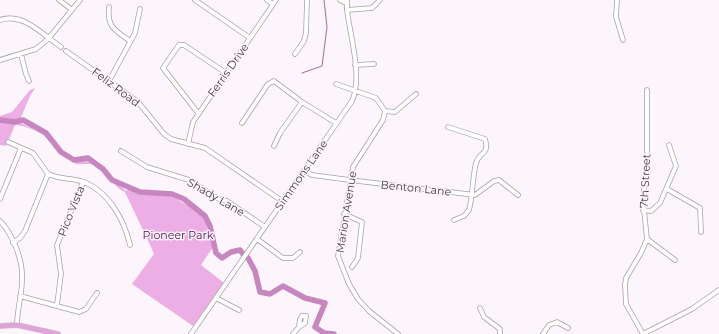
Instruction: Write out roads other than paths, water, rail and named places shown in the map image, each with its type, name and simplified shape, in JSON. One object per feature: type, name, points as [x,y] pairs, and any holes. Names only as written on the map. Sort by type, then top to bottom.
[{"type":"main road","points":[[0,326],[17,325],[58,334]]},
{"type":"street","points":[[59,0],[71,9]]},
{"type":"street","points":[[0,60],[36,49],[48,39],[71,9],[80,0]]},
{"type":"street","points":[[195,0],[250,38]]},
{"type":"street","points":[[267,0],[275,2]]},
{"type":"street","points":[[295,54],[304,41],[306,32],[307,0]]},
{"type":"street","points":[[340,0],[347,1],[355,65],[356,92]]},
{"type":"street","points":[[347,10],[372,8],[380,0]]},
{"type":"street","points":[[617,0],[616,17],[623,40]]},
{"type":"street","name":"Ferris Drive","points":[[188,144],[193,122],[275,2]]},
{"type":"street","points":[[109,7],[109,23],[114,29],[130,41]]},
{"type":"street","points":[[109,81],[135,32],[140,9]]},
{"type":"street","points":[[0,20],[16,18],[24,21],[61,47]]},
{"type":"street","points":[[198,114],[163,68],[179,45],[184,45],[226,73]]},
{"type":"street","name":"Feliz Road","points":[[66,51],[138,102],[164,134],[171,139],[205,148],[282,201]]},
{"type":"street","points":[[21,54],[29,81]]},
{"type":"street","points":[[355,65],[374,64]]},
{"type":"street","points":[[242,124],[268,84],[274,81],[302,102],[336,123]]},
{"type":"street","points":[[336,84],[376,98],[385,111],[395,112],[416,94]]},
{"type":"street","name":"7th Street","points":[[647,90],[647,162],[643,210],[647,239]]},
{"type":"street","name":"Simmons Lane","points":[[192,332],[282,201],[305,171],[356,92]]},
{"type":"street","points":[[274,146],[280,133],[302,102]]},
{"type":"street","name":"Marion Avenue","points":[[385,111],[383,120],[356,161],[350,180],[338,256],[349,284],[358,299],[368,310],[398,334]]},
{"type":"street","points":[[448,127],[485,139],[487,146],[485,153],[476,163],[469,210],[464,216],[454,220]]},
{"type":"street","points":[[8,142],[35,155],[48,174],[25,231],[20,238],[13,243]]},
{"type":"street","points":[[643,210],[651,211],[654,209],[667,189],[676,166],[669,145]]},
{"type":"street","points":[[0,199],[22,148]]},
{"type":"street","name":"Shady Lane","points":[[121,151],[147,167],[190,180],[219,199],[227,201],[265,227]]},
{"type":"street","name":"Benton Lane","points":[[305,171],[312,175],[472,194]]},
{"type":"street","name":"Pico Vista","points":[[48,174],[83,182],[57,245],[61,274],[57,305]]},
{"type":"street","points":[[472,194],[475,195],[494,181],[499,180],[518,195]]},
{"type":"street","points":[[83,182],[110,201],[121,220],[130,245]]},
{"type":"street","points":[[667,189],[700,208],[701,232]]},
{"type":"street","points":[[344,214],[362,222],[358,258],[352,267]]},
{"type":"street","points":[[0,221],[5,226],[13,243],[22,274],[17,325]]},
{"type":"street","points":[[257,239],[284,258],[293,258],[300,252]]},
{"type":"street","points":[[675,260],[647,239],[641,253],[626,278],[626,304],[643,334],[692,309],[719,290]]},
{"type":"street","points":[[20,296],[82,311],[89,306],[97,293]]},
{"type":"street","points":[[216,298],[239,310]]},
{"type":"street","points":[[480,308],[484,317],[500,328],[500,334]]},
{"type":"street","points":[[543,334],[546,328],[553,323],[560,323],[568,328]]},
{"type":"street","points":[[294,334],[298,327]]},
{"type":"street","points":[[192,332],[199,334]]},
{"type":"waterway","points":[[302,73],[322,66],[327,27],[324,0]]},
{"type":"waterway","points":[[0,120],[14,122],[23,120],[46,133],[61,152],[74,160],[88,158],[103,169],[112,180],[140,192],[172,194],[184,199],[205,216],[210,226],[216,253],[222,258],[231,252],[240,250],[243,254]]},
{"type":"waterway","points":[[248,258],[255,271],[260,292],[270,294],[283,286],[305,298],[325,303],[315,327],[324,333],[334,334]]},
{"type":"park label","name":"Pioneer Park","points":[[178,235]]}]
